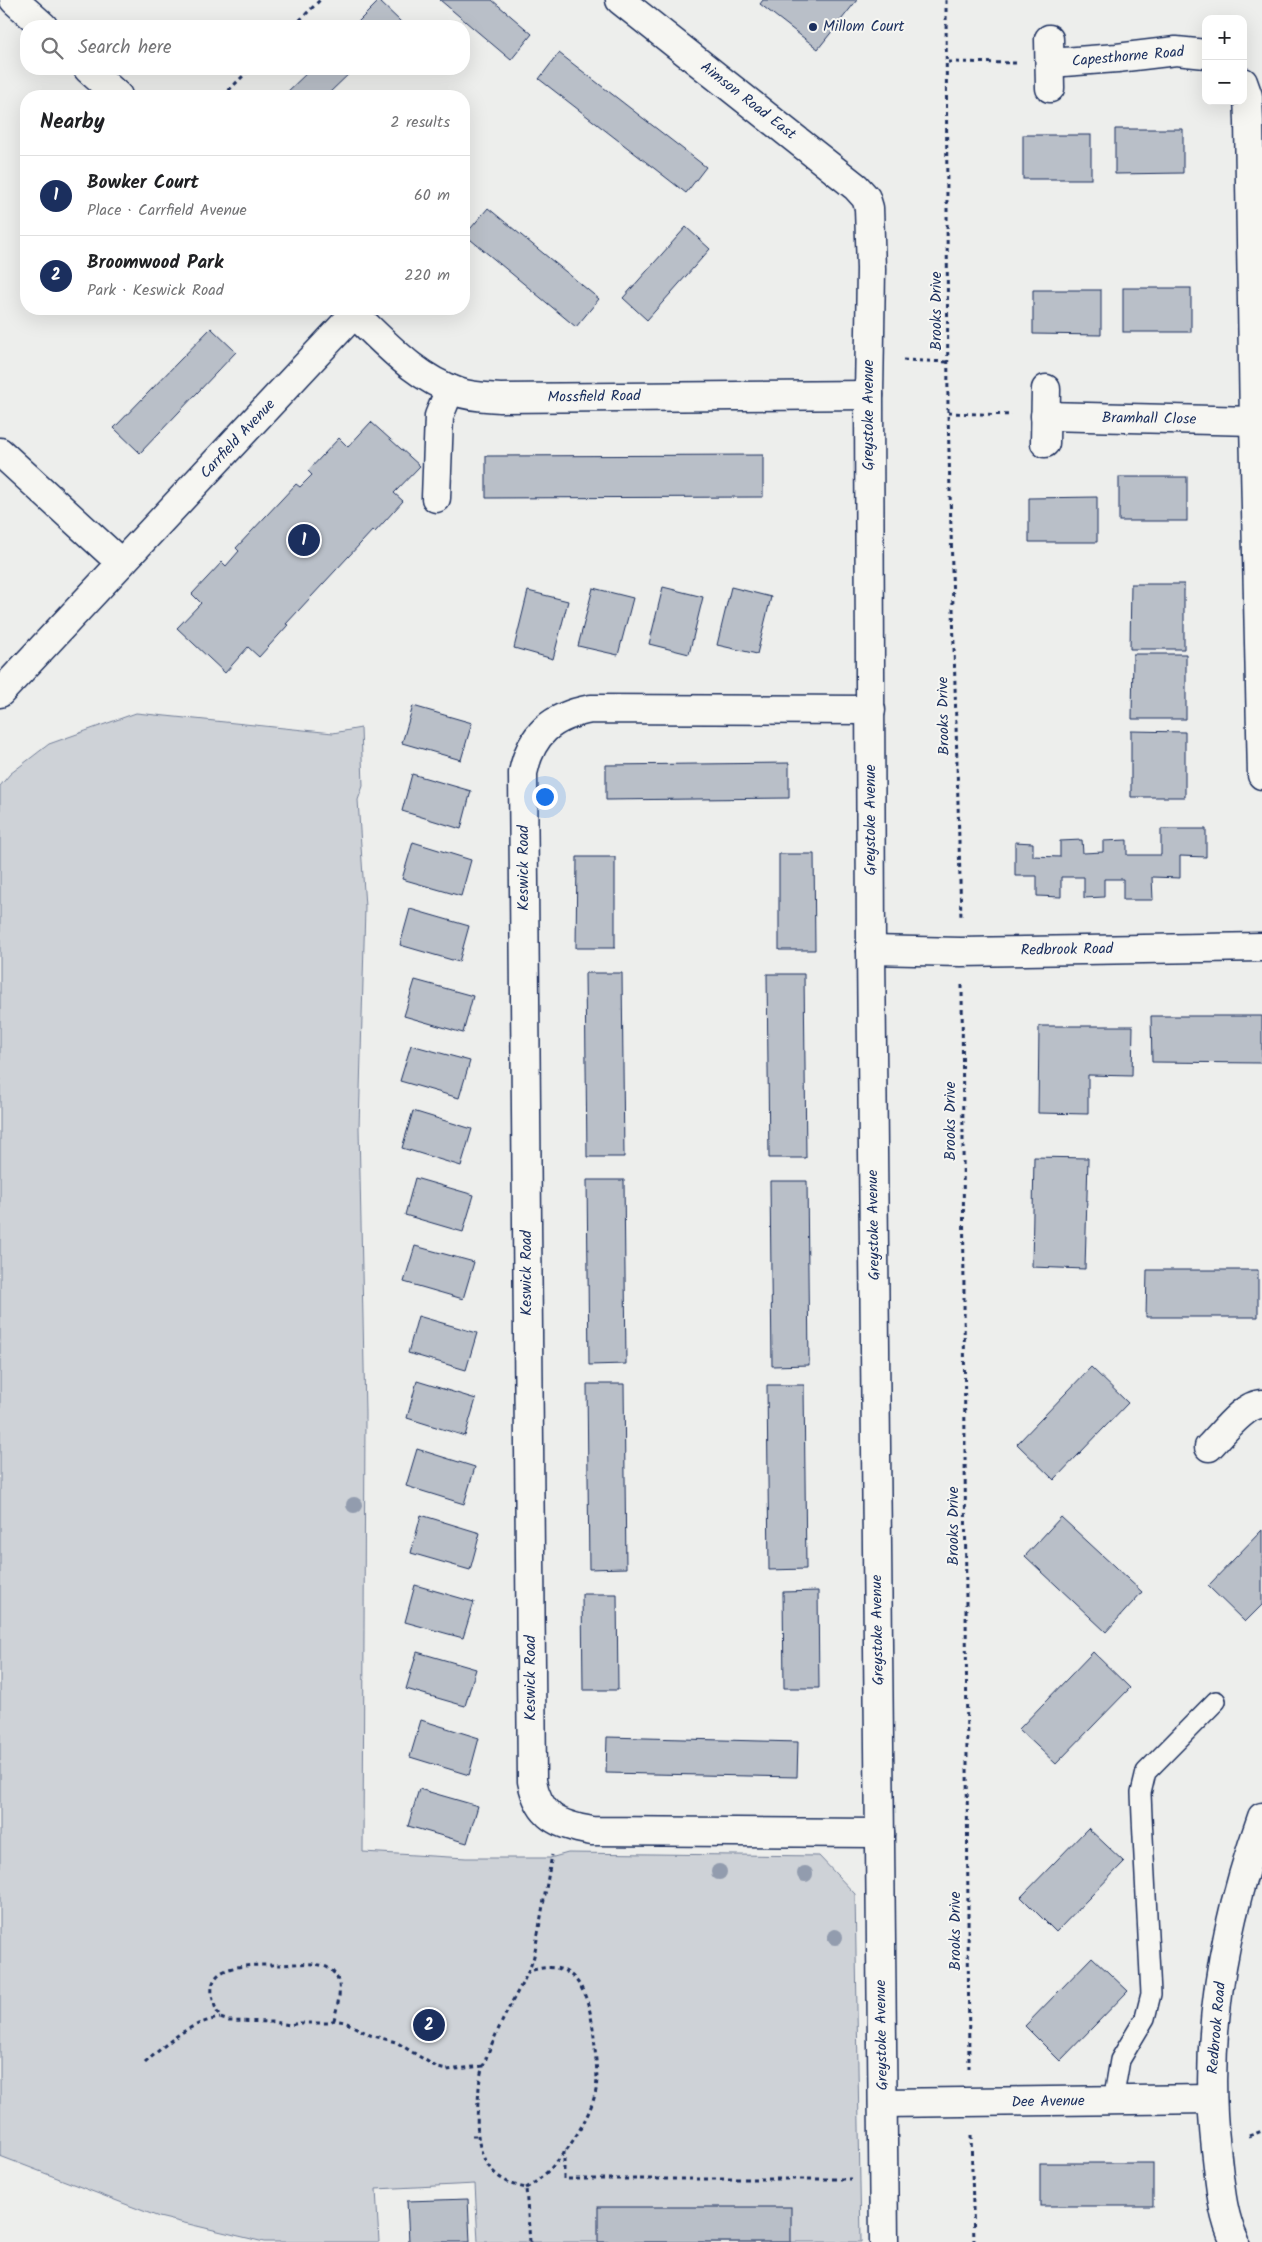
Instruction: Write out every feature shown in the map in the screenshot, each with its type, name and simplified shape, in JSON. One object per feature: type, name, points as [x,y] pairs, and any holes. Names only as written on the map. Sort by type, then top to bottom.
[{"type":"street","points":[[14,0],[36,20]]},
{"type":"street","name":"Aimson Road East","points":[[620,0],[856,187],[866,198],[869,208]]},
{"type":"street","name":"Capesthorne Road","points":[[1050,64],[1176,51],[1202,53]]},
{"type":"street","points":[[95,75],[111,90]]},
{"type":"street","points":[[1247,99],[1249,107],[1257,284],[1254,421],[1260,619],[1262,775]]},
{"type":"street","name":"Greystoke Avenue","points":[[869,208],[871,269],[869,395],[871,950],[884,2242]]},
{"type":"street","name":"Carrfield Avenue","points":[[0,693],[121,564],[347,315]]},
{"type":"street","name":"Mossfield Road","points":[[355,315],[408,364],[429,379],[460,393],[500,398],[869,395]]},
{"type":"street","points":[[436,498],[439,416],[450,389]]},
{"type":"street","points":[[1044,443],[1046,389]]},
{"type":"street","name":"Bramhall Close","points":[[1045,416],[1254,421]]},
{"type":"street","points":[[0,452],[121,564]]},
{"type":"street","name":"Keswick Road","points":[[871,710],[591,709],[577,712],[552,723],[538,737],[526,759],[523,773],[532,1780],[535,1798],[542,1809],[562,1823],[592,1831],[880,1833]]},
{"type":"street","name":"Redbrook Road","points":[[871,950],[961,952],[1262,947]]},
{"type":"street","points":[[1209,1447],[1246,1409],[1255,1404],[1262,1404]]},
{"type":"street","name":"Redbrook Road","points":[[1235,2242],[1220,2190],[1212,2124],[1214,2035],[1225,1948],[1241,1882],[1262,1817]]},
{"type":"street","name":"Dee Avenue","points":[[883,2103],[971,2104],[1212,2099]]},
{"type":"lane","points":[[1113,2101],[1120,2060],[1145,2018],[1151,1994],[1141,1793],[1146,1772],[1216,1701]]},
{"type":"path","points":[[300,20],[320,0]]},
{"type":"path","name":"Brooks Drive","points":[[946,0],[948,62],[948,413],[961,952],[968,2042],[974,2242]]},
{"type":"path","points":[[948,62],[1050,64]]},
{"type":"path","points":[[228,90],[244,75]]},
{"type":"path","points":[[870,360],[948,362]]},
{"type":"path","points":[[948,413],[1045,416]]},
{"type":"path","points":[[530,1971],[550,1966],[564,1970],[576,1980],[586,1996],[593,2017],[597,2070],[596,2090],[581,2127],[564,2151],[536,2183],[526,2188],[504,2180],[488,2167],[483,2159],[478,2136],[478,2097],[482,2066],[510,2005],[530,1971],[550,1858],[562,1823]]},
{"type":"path","points":[[220,2018],[211,1995],[213,1983],[219,1974],[244,1964],[321,1965],[333,1971],[339,1981],[334,2020]]},
{"type":"path","points":[[144,2063],[182,2031],[204,2020],[220,2018],[229,2021],[260,2021],[290,2025],[328,2023],[334,2020],[345,2022],[370,2035],[396,2042],[438,2068],[447,2070],[482,2066]]},
{"type":"path","points":[[472,2136],[478,2136]]},
{"type":"path","points":[[564,2151],[564,2179],[884,2179]]},
{"type":"path","points":[[526,2188],[530,2242]]},
{"type":"shaded area","points":[[136,713],[333,733],[361,728],[363,786],[358,800],[365,907],[359,1128],[365,1413],[363,1852],[466,1858],[550,1858],[568,1853],[819,1856],[855,1894],[861,2242],[478,2242],[475,2184],[376,2189],[379,2242],[264,2242],[159,2217],[0,2156],[0,786],[10,774],[49,744]]},
{"type":"building","points":[[440,0],[492,0],[532,34],[511,60],[470,25],[470,20],[464,20]]},
{"type":"building","name":"Millom Court","points":[[763,0],[857,0],[818,49],[760,4]]},
{"type":"building","points":[[379,1],[399,20],[360,20]]},
{"type":"building","points":[[559,53],[706,167],[686,193],[539,79]]},
{"type":"building","points":[[305,75],[348,75],[332,90],[289,90]]},
{"type":"building","points":[[1115,129],[1183,129],[1183,173],[1115,174]]},
{"type":"building","points":[[1023,135],[1091,135],[1091,179],[1023,179]]},
{"type":"building","points":[[488,208],[599,299],[576,327],[470,239],[470,229]]},
{"type":"building","points":[[686,227],[710,249],[647,320],[623,298]]},
{"type":"building","points":[[1123,288],[1191,288],[1191,332],[1123,332]]},
{"type":"building","points":[[1033,290],[1101,290],[1101,335],[1033,334]]},
{"type":"building","points":[[211,328],[236,352],[140,453],[114,428]]},
{"type":"building","points":[[371,422],[420,466],[394,493],[403,501],[375,532],[373,530],[286,624],[288,625],[259,657],[248,647],[225,673],[177,628],[201,603],[192,594],[222,562],[226,566],[239,551],[236,548],[296,484],[300,487],[312,475],[308,471],[339,438],[348,447]]},
{"type":"building","points":[[763,455],[763,497],[486,498],[486,456]]},
{"type":"building","points":[[1119,477],[1187,477],[1187,521],[1119,521]]},
{"type":"building","points":[[1097,497],[1097,542],[1029,542],[1029,498]]},
{"type":"building","points":[[1131,584],[1184,584],[1184,649],[1130,649]]},
{"type":"building","points":[[663,587],[703,597],[689,654],[649,644]]},
{"type":"building","points":[[731,587],[771,597],[757,654],[717,645]]},
{"type":"building","points":[[593,588],[633,598],[618,655],[578,646]]},
{"type":"building","points":[[528,591],[568,601],[553,659],[514,648]]},
{"type":"building","points":[[1133,654],[1186,654],[1186,719],[1132,719]]},
{"type":"building","points":[[413,706],[472,723],[461,760],[402,743]]},
{"type":"building","points":[[1131,731],[1185,732],[1185,797],[1131,797]]},
{"type":"building","points":[[789,763],[789,798],[606,800],[606,765]]},
{"type":"building","points":[[412,774],[471,791],[461,829],[402,811]]},
{"type":"building","points":[[1161,829],[1206,829],[1206,857],[1180,856],[1180,878],[1152,877],[1153,900],[1123,900],[1123,879],[1104,879],[1104,897],[1084,898],[1084,877],[1061,877],[1061,897],[1037,896],[1037,876],[1015,876],[1015,842],[1033,843],[1033,856],[1060,857],[1060,841],[1082,840],[1083,853],[1103,852],[1103,841],[1127,840],[1127,855],[1161,855]]},
{"type":"building","points":[[413,842],[471,860],[461,896],[402,879]]},
{"type":"building","points":[[779,854],[814,854],[815,950],[779,950]]},
{"type":"building","points":[[577,857],[615,857],[615,948],[576,948]]},
{"type":"building","points":[[410,909],[469,926],[459,962],[400,945]]},
{"type":"building","points":[[585,973],[622,973],[624,1157],[587,1157]]},
{"type":"building","points":[[767,974],[804,974],[806,1158],[769,1158]]},
{"type":"building","points":[[415,980],[473,996],[463,1033],[404,1016]]},
{"type":"building","points":[[1151,1016],[1262,1016],[1262,1063],[1152,1062]]},
{"type":"building","points":[[1039,1026],[1133,1026],[1132,1076],[1088,1075],[1088,1114],[1038,1113]]},
{"type":"building","points":[[411,1045],[470,1061],[459,1098],[400,1081]]},
{"type":"building","points":[[413,1111],[472,1129],[461,1166],[402,1148]]},
{"type":"building","points":[[1034,1157],[1088,1158],[1085,1269],[1032,1267]]},
{"type":"building","points":[[415,1178],[474,1195],[463,1232],[405,1215]]},
{"type":"building","points":[[587,1180],[624,1180],[626,1364],[589,1365]]},
{"type":"building","points":[[770,1181],[807,1181],[809,1365],[772,1366]]},
{"type":"building","points":[[415,1246],[474,1262],[463,1299],[404,1282]]},
{"type":"building","points":[[1147,1270],[1258,1270],[1258,1317],[1146,1317]]},
{"type":"building","points":[[418,1316],[477,1333],[466,1370],[408,1353]]},
{"type":"building","points":[[1091,1367],[1128,1403],[1054,1480],[1017,1444]]},
{"type":"building","points":[[417,1381],[476,1399],[465,1436],[407,1418]]},
{"type":"building","points":[[587,1384],[624,1384],[626,1568],[589,1569]]},
{"type":"building","points":[[767,1385],[804,1385],[806,1569],[769,1570]]},
{"type":"building","points":[[417,1449],[475,1467],[464,1504],[406,1486]]},
{"type":"building","points":[[421,1515],[480,1533],[470,1570],[411,1553]]},
{"type":"building","points":[[1061,1517],[1142,1592],[1106,1632],[1025,1556]]},
{"type":"building","points":[[1262,1530],[1262,1605],[1245,1622],[1208,1586]]},
{"type":"building","points":[[415,1585],[474,1602],[463,1638],[405,1622]]},
{"type":"building","points":[[818,1591],[819,1688],[784,1688],[783,1592]]},
{"type":"building","points":[[582,1594],[617,1594],[618,1690],[583,1690]]},
{"type":"building","points":[[417,1652],[476,1669],[465,1706],[406,1689]]},
{"type":"building","points":[[1093,1652],[1130,1688],[1056,1764],[1019,1729]]},
{"type":"building","points":[[421,1720],[479,1738],[469,1775],[410,1757]]},
{"type":"building","points":[[607,1737],[798,1742],[797,1777],[606,1773]]},
{"type":"building","points":[[419,1789],[478,1806],[467,1843],[408,1826]]},
{"type":"building","points":[[1088,1828],[1124,1862],[1056,1932],[1021,1897]]},
{"type":"building","points":[[1092,1957],[1128,1991],[1060,2061],[1025,2026]]},
{"type":"building","points":[[1040,2163],[1153,2163],[1153,2206],[1040,2206]]},
{"type":"building","points":[[468,2199],[470,2242],[409,2242],[407,2201]]},
{"type":"building","points":[[598,2207],[791,2207],[791,2242],[598,2242]]},
{"type":"place","name":"Millom Court","points":[[813,27]]},
{"type":"place","name":"Bowker Court","points":[[304,540]]},
{"type":"place","name":"Broomwood Park","points":[[429,2025]]}]
